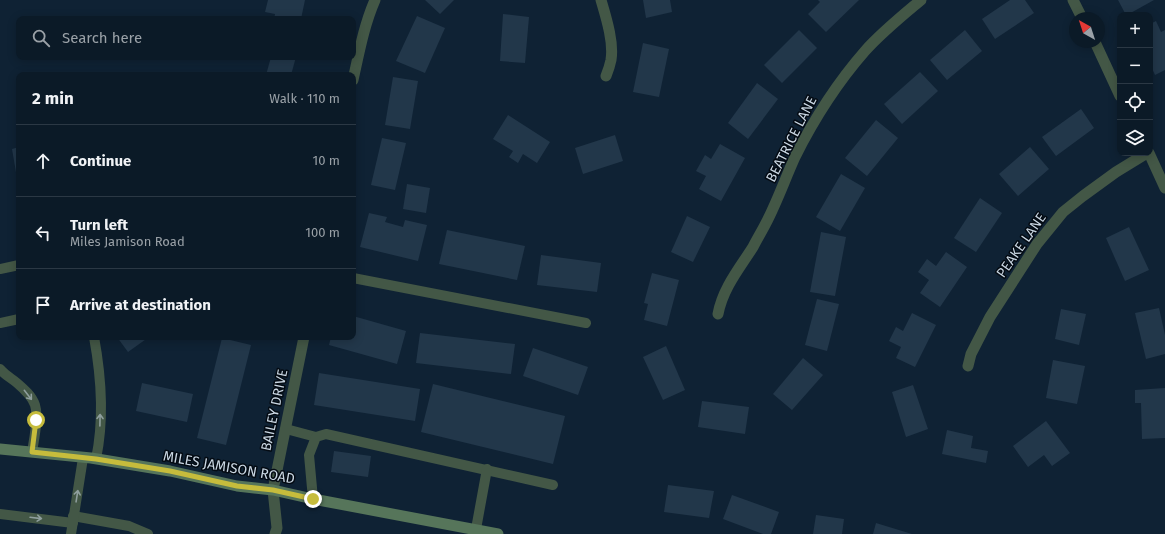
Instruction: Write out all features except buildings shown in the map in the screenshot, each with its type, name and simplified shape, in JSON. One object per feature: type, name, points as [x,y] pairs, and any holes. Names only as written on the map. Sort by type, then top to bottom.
[{"type":"main road","name":"MILES JAMISON ROAD","points":[[0,449],[96,459],[170,471],[237,486],[273,490],[498,534]]},
{"type":"street","points":[[355,72],[359,49],[375,0]]},
{"type":"street","points":[[601,0],[609,28],[611,50],[611,60],[606,76]]},
{"type":"street","name":"BEATRICE LANE","points":[[718,314],[720,301],[727,287],[754,245],[771,213],[795,158],[814,122],[834,90],[866,51],[900,17],[921,0]]},
{"type":"street","points":[[1072,0],[1079,12]]},
{"type":"street","points":[[1098,48],[1117,90]]},
{"type":"street","name":"PEAKE LANE","points":[[968,366],[971,354],[990,317],[1037,244],[1063,212],[1116,172],[1143,156]]},
{"type":"street","points":[[1149,156],[1165,188]]},
{"type":"street","name":"BAILEY DRIVE","points":[[275,534],[277,528],[273,490],[303,340]]},
{"type":"lane","points":[[0,269],[16,266]]},
{"type":"lane","points":[[356,279],[586,323]]},
{"type":"lane","points":[[0,323],[16,320]]},
{"type":"lane","points":[[94,340],[101,383],[100,444],[96,459]]},
{"type":"lane","points":[[0,369],[30,396],[35,406],[36,420],[32,452]]},
{"type":"lane","points":[[286,429],[316,437],[326,434],[553,485]]},
{"type":"lane","points":[[313,499],[309,455],[316,437]]},
{"type":"lane","points":[[71,534],[83,458]]},
{"type":"lane","points":[[476,530],[487,469]]},
{"type":"lane","points":[[0,514],[129,526],[148,534]]},
{"type":"route","points":[[36,420],[32,452],[96,459],[170,471],[237,486],[273,490],[313,499]]}]
